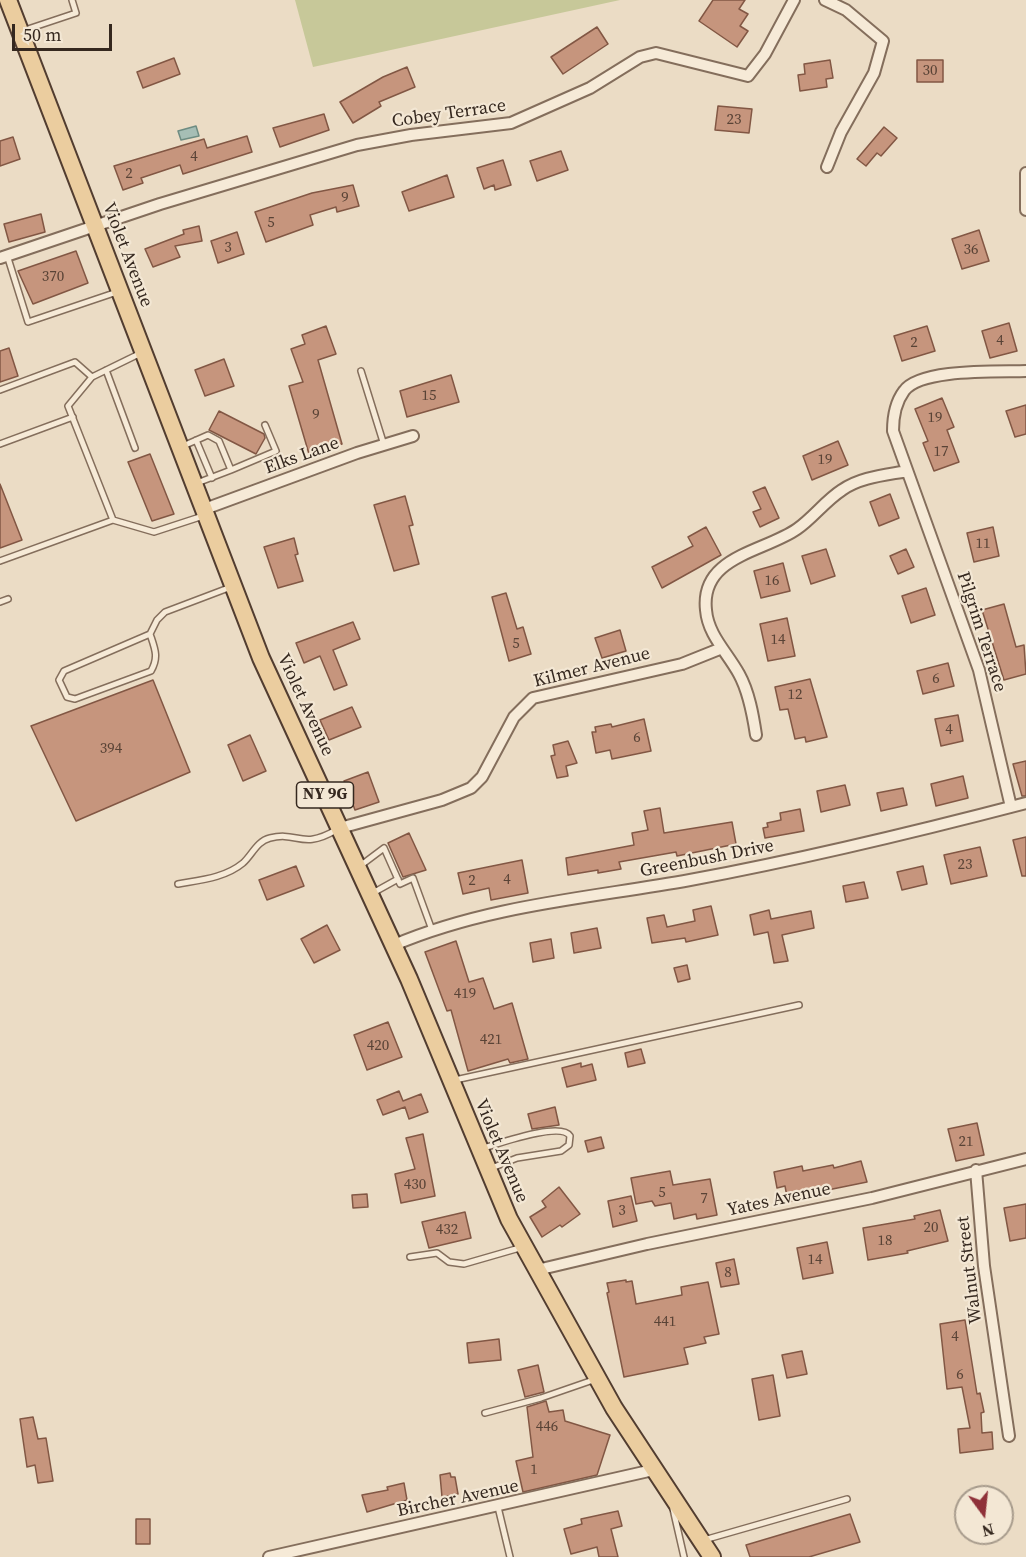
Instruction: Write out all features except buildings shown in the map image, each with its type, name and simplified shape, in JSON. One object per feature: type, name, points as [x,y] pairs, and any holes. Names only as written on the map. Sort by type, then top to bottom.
[{"type":"main road","name":"Violet Avenue","points":[[8,0],[203,513],[261,658],[394,945],[509,1219],[597,1379],[669,1495],[712,1557]]},
{"type":"street","name":"Cobey Terrace","points":[[95,226],[357,145],[411,135],[511,123],[590,88],[634,60],[650,54],[656,53],[748,76],[765,54],[793,0]]},
{"type":"street","points":[[825,0],[846,10],[883,41],[874,73],[841,132],[826,167]]},
{"type":"street","points":[[1026,173],[1026,210]]},
{"type":"street","points":[[3,257],[95,226]]},
{"type":"street","name":"Pilgrim Terrace","points":[[1011,807],[979,670],[892,431],[893,414],[904,390],[918,380],[937,376],[1026,371]]},
{"type":"street","name":"Elks Lane","points":[[203,513],[413,436]]},
{"type":"street","points":[[756,735],[753,713],[740,675],[710,626],[705,599],[714,575],[723,565],[798,529],[843,489],[863,480],[907,471]]},
{"type":"street","name":"Kilmer Avenue","points":[[340,828],[441,800],[471,788],[482,777],[514,717],[533,698],[682,664],[723,648]]},
{"type":"street","name":"Greenbush Drive","points":[[394,945],[432,930],[496,912],[750,869],[1026,803]]},
{"type":"street","name":"Yates Avenue","points":[[537,1270],[647,1244],[872,1198],[1026,1159]]},
{"type":"street","name":"Walnut Street","points":[[976,1170],[984,1266],[1009,1436]]},
{"type":"street","name":"Bircher Avenue","points":[[269,1557],[498,1507],[653,1470]]},
{"type":"lane","points":[[20,32],[76,13],[72,0]]},
{"type":"lane","points":[[3,257],[28,322],[119,291]]},
{"type":"lane","points":[[114,520],[68,406],[92,377],[142,352]]},
{"type":"lane","points":[[0,390],[75,362],[92,377]]},
{"type":"lane","points":[[106,370],[135,448]]},
{"type":"lane","points":[[361,371],[384,445]]},
{"type":"lane","points":[[0,444],[73,417]]},
{"type":"lane","points":[[193,484],[276,451],[265,424]]},
{"type":"lane","points":[[178,447],[208,435],[219,441],[231,470]]},
{"type":"lane","points":[[196,440],[212,478]]},
{"type":"lane","points":[[0,561],[114,520],[154,532],[203,513]]},
{"type":"lane","points":[[150,634],[157,654],[157,661],[151,671],[75,699],[67,697],[59,681],[64,671],[150,634],[157,620],[165,612],[232,586]]},
{"type":"lane","points":[[0,602],[8,599]]},
{"type":"lane","points":[[177,884],[223,875],[243,862],[267,839],[282,836],[301,841],[319,840],[340,828]]},
{"type":"lane","points":[[358,867],[384,848],[400,884],[413,878],[432,930]]},
{"type":"lane","points":[[370,894],[398,879]]},
{"type":"lane","points":[[450,1080],[799,1005]]},
{"type":"lane","points":[[479,1149],[545,1131],[562,1130],[568,1132],[570,1136],[569,1145],[561,1152],[517,1158],[488,1169]]},
{"type":"lane","points":[[410,1257],[438,1253],[449,1262],[464,1264],[524,1246]]},
{"type":"lane","points":[[485,1413],[541,1398],[597,1379]]},
{"type":"lane","points":[[669,1495],[684,1557]]},
{"type":"lane","points":[[701,1541],[847,1499]]},
{"type":"lane","points":[[498,1507],[510,1557]]},
{"type":"green space","points":[[295,0],[620,0],[313,67]]},
{"type":"shaded area","points":[[196,126],[199,136],[181,140],[178,131]]}]
